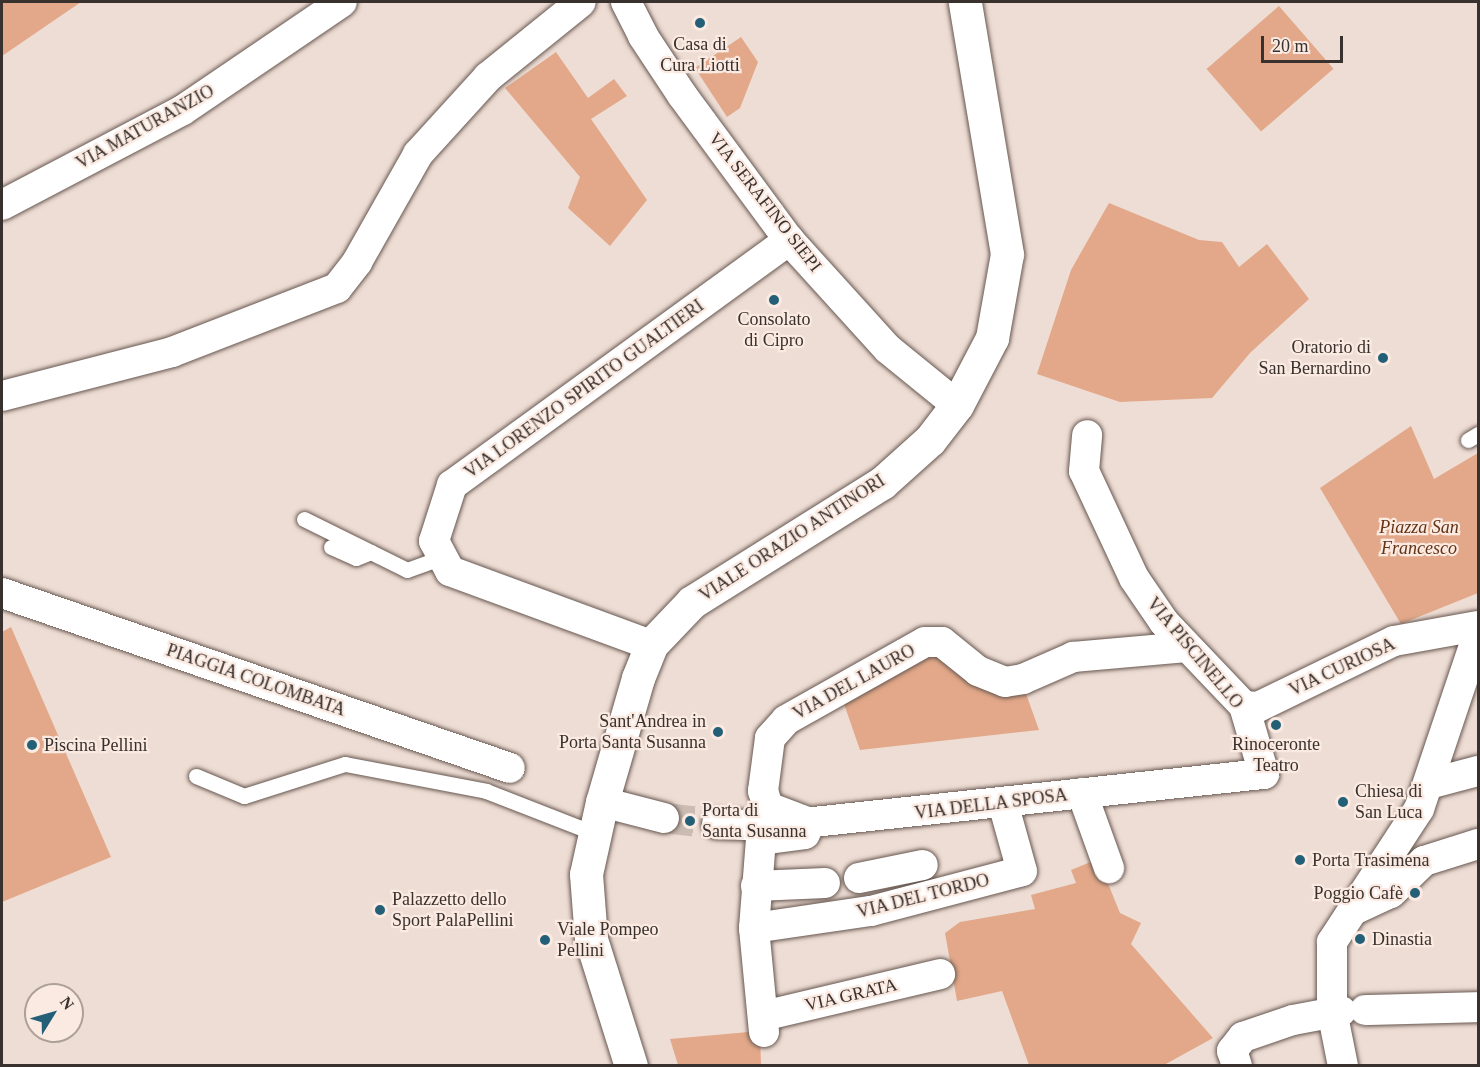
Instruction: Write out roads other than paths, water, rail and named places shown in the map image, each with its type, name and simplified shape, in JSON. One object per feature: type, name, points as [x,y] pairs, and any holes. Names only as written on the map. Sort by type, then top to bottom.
[{"type":"street","name":"VIA MATURANZIO","points":[[2,205],[183,110],[342,2]]},
{"type":"street","points":[[2,396],[172,352],[337,288],[357,262],[418,154],[488,77],[581,2]]},
{"type":"street","name":"VIA SERAFINO SIEPI","points":[[626,2],[643,36],[682,95],[789,240],[888,350],[957,405]]},
{"type":"street","name":"VIALE ORAZIO ANTINORI","points":[[602,802],[638,678],[651,645],[692,602],[882,483],[930,440],[957,405],[992,338],[1007,254],[965,2]]},
{"type":"street","name":"VIA LORENZO SPIRITO GUALTIERI","points":[[442,557],[434,541],[452,485],[789,240]]},
{"type":"street","name":"VIA PISCINELLO","points":[[1087,435],[1084,471],[1134,578],[1164,622],[1244,706],[1264,774]]},
{"type":"street","points":[[442,557],[450,571],[651,645]]},
{"type":"street","name":"PIAGGIA COLOMBATA","points":[[2,593],[510,768]]},
{"type":"street","name":"VIA CURIOSA","points":[[1244,706],[1258,707],[1394,641],[1479,626]]},
{"type":"street","points":[[1343,1065],[1346,1010],[1332,942],[1356,909],[1419,809],[1479,634]]},
{"type":"street","name":"VIA DEL LAURO","points":[[810,823],[768,807],[763,790],[770,738],[786,720],[925,642],[942,642],[978,671],[1005,682],[1023,679],[1073,657],[1187,647]]},
{"type":"street","points":[[1429,784],[1479,771]]},
{"type":"street","name":"VIA DELLA SPOSA","points":[[717,824],[810,823],[1264,774]]},
{"type":"street","points":[[1082,793],[1109,868]]},
{"type":"street","points":[[631,1065],[591,939],[586,874],[602,802],[664,818]]},
{"type":"street","name":"VIA DEL TORDO","points":[[754,928],[871,911],[1022,871],[1003,803]]},
{"type":"street","points":[[754,928],[761,840],[805,834],[810,823]]},
{"type":"street","points":[[1356,909],[1391,893],[1424,861],[1479,844]]},
{"type":"street","points":[[859,878],[923,865]]},
{"type":"street","points":[[756,886],[825,883]]},
{"type":"street","name":"VIA GRATA","points":[[754,928],[763,1024],[940,974]]},
{"type":"street","points":[[1237,1065],[1232,1051],[1243,1037],[1346,1010],[1479,1007]]},
{"type":"lane","points":[[304,519],[407,570],[442,557]]},
{"type":"lane","points":[[331,547],[356,558],[371,552]]},
{"type":"lane","points":[[196,776],[244,796],[345,764],[486,791],[594,832]]},
{"type":"tunnel","points":[[664,818],[717,824]]},
{"type":"place","name":"Casa di Cura Liotti","points":[[700,23]]},
{"type":"place","name":"Consolato di Cipro","points":[[774,300]]},
{"type":"place","name":"Oratorio di San Bernardino","points":[[1383,358]]},
{"type":"place","name":"Rinoceronte Teatro","points":[[1276,725]]},
{"type":"place","name":"Sant'Andrea in Porta Santa Susanna","points":[[718,732]]},
{"type":"place","name":"Piscina Pellini","points":[[32,745]]},
{"type":"place","name":"Chiesa di San Luca","points":[[1343,802]]},
{"type":"place","name":"Porta di Santa Susanna","points":[[690,821]]},
{"type":"place","name":"Porta Trasimena","points":[[1300,860]]},
{"type":"place","name":"Poggio Cafè","points":[[1415,893]]},
{"type":"place","name":"Palazzetto dello Sport PalaPellini","points":[[380,910]]},
{"type":"place","name":"Dinastia","points":[[1360,939]]},
{"type":"place","name":"Viale Pompeo Pellini","points":[[545,940]]},
{"type":"park label","name":"Piazza San Francesco","points":[[1419,538]]}]
